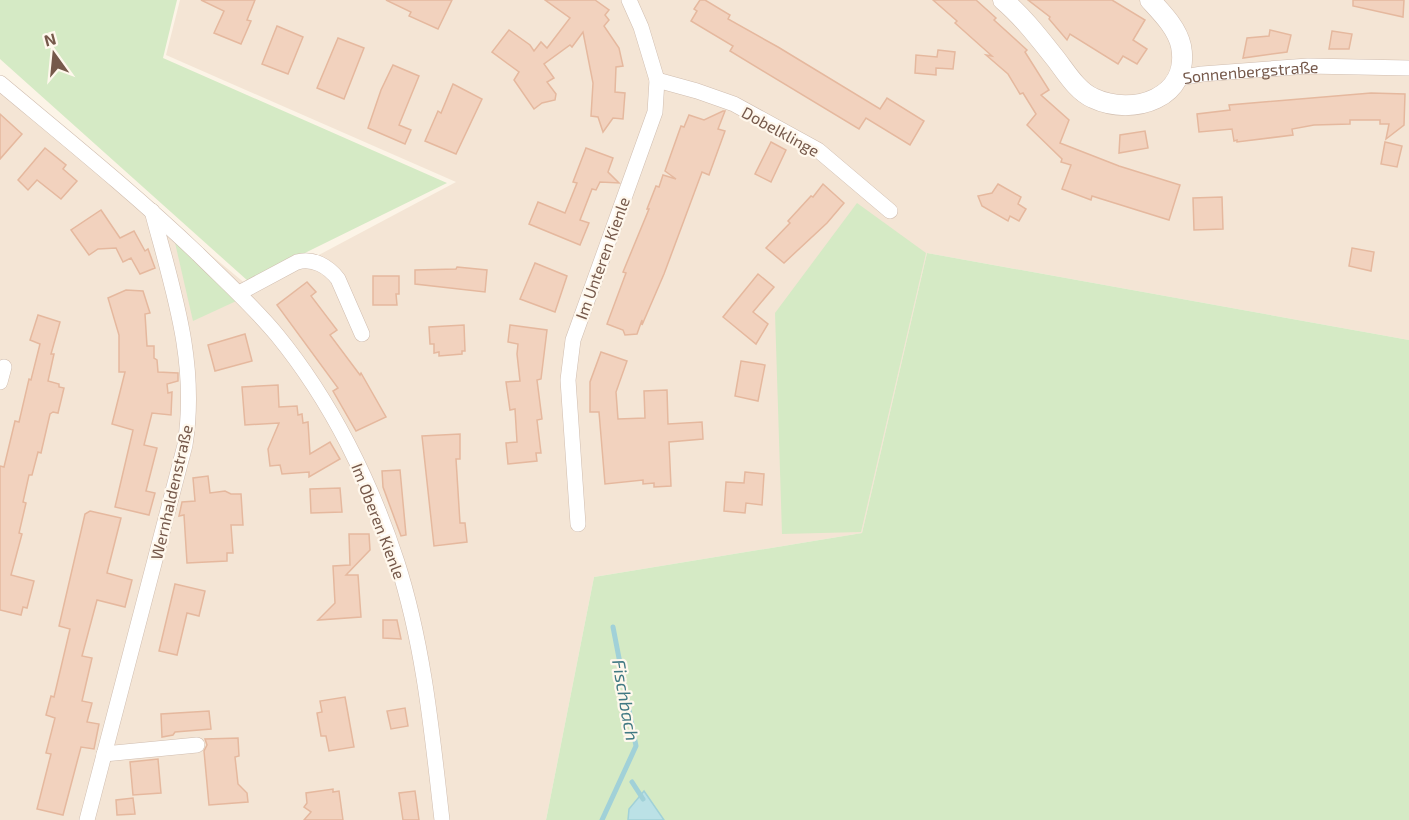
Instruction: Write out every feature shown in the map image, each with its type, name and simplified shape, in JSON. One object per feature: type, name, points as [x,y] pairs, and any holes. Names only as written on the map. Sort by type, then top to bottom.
[{"type":"street","name":"Im Unteren Kienle","points":[[578,524],[568,380],[573,340],[655,112],[657,80],[641,27],[629,0]]},
{"type":"street","name":"Sonnenbergstraße","points":[[1002,0],[1027,23],[1078,87],[1093,99],[1118,106],[1137,105],[1163,95],[1179,78],[1202,74],[1308,66],[1409,68]]},
{"type":"street","points":[[1150,0],[1178,36],[1182,62],[1179,78]]},
{"type":"street","name":"Dobelklinge","points":[[657,80],[734,104],[818,150],[890,211]]},
{"type":"street","points":[[0,83],[153,211]]},
{"type":"street","name":"Im Oberen Kienle","points":[[153,211],[239,293],[279,337],[309,379],[353,453],[381,516],[398,564],[420,649],[442,820]]},
{"type":"street","name":"Wernhaldenstraße","points":[[87,820],[185,445],[188,424],[190,381],[184,332],[153,211]]},
{"type":"street","points":[[239,293],[297,262],[304,260],[314,262],[333,272],[338,279],[362,334]]},
{"type":"street","points":[[104,754],[197,745]]},
{"type":"shaded area","points":[[180,0],[1409,0],[1409,340],[927,253],[862,533],[594,577],[546,820],[0,820],[0,79],[253,290],[456,182],[166,55]]},
{"type":"green space","points":[[0,0],[177,0],[163,58],[447,183],[248,281],[0,59]]},
{"type":"green space","points":[[857,203],[926,253],[861,532],[782,534],[775,313]]},
{"type":"green space","points":[[173,234],[245,297],[193,321]]},
{"type":"green space","points":[[927,253],[1409,340],[1409,820],[546,820],[594,577],[862,533]]},
{"type":"water","points":[[644,791],[664,820],[628,820],[629,809]]},
{"type":"building","points":[[201,0],[255,0],[247,20],[251,21],[241,44],[214,33],[224,11]]},
{"type":"building","points":[[386,0],[452,0],[438,29],[409,16],[411,12]]},
{"type":"building","points":[[545,0],[595,0],[609,10],[605,15],[609,20],[604,26],[619,48],[623,66],[616,67],[615,92],[625,93],[623,119],[613,118],[603,132],[598,117],[591,116],[593,83],[583,32],[572,47],[570,45],[544,64],[554,78],[547,82],[556,94],[555,100],[542,103],[534,109],[514,80],[519,72],[492,52],[509,30],[530,45],[534,51],[541,42],[547,48],[570,18]]},
{"type":"building","points":[[700,0],[705,0],[730,15],[728,19],[880,109],[887,98],[924,121],[910,145],[866,118],[859,129],[730,51],[733,46],[691,21],[697,11],[694,9]]},
{"type":"building","points":[[933,0],[976,0],[1027,50],[1025,52],[1049,90],[1041,95],[1069,120],[1060,143],[1119,166],[1180,185],[1169,220],[1092,196],[1091,200],[1062,189],[1071,165],[1061,162],[1062,159],[1027,125],[1036,114],[1023,93],[1020,94],[1008,74],[986,55],[992,56]]},
{"type":"building","points":[[1028,0],[1112,0],[1145,20],[1133,40],[1147,49],[1137,64],[1123,56],[1118,64],[1070,34],[1067,40],[1049,19],[1050,17]]},
{"type":"building","points":[[1353,0],[1404,0],[1403,17],[1353,6]]},
{"type":"building","points":[[277,26],[303,37],[288,74],[262,64]]},
{"type":"building","points":[[1270,30],[1291,35],[1287,52],[1243,58],[1247,38],[1269,36]]},
{"type":"building","points":[[1332,31],[1352,34],[1349,49],[1329,49]]},
{"type":"building","points":[[338,38],[364,48],[344,99],[317,88]]},
{"type":"building","points":[[938,50],[955,52],[953,69],[936,68],[936,75],[915,73],[916,55],[937,57]]},
{"type":"building","points":[[393,65],[419,76],[399,125],[411,130],[405,144],[368,128],[381,90]]},
{"type":"building","points":[[453,84],[482,99],[456,154],[425,141],[438,111],[441,113]]},
{"type":"building","points":[[1371,93],[1405,94],[1404,125],[1386,139],[1389,124],[1380,124],[1380,120],[1350,120],[1350,124],[1314,125],[1292,129],[1293,135],[1237,142],[1237,140],[1234,141],[1232,129],[1199,132],[1197,114],[1230,110],[1229,105]]},
{"type":"building","points":[[725,111],[718,129],[725,131],[709,175],[702,172],[664,274],[642,325],[642,320],[637,334],[625,335],[623,330],[607,324],[626,273],[623,272],[656,186],[659,187],[663,175],[676,179],[665,171],[681,126],[684,127],[689,115],[704,120]]},
{"type":"building","points":[[0,114],[22,134],[0,159]]},
{"type":"building","points":[[1145,131],[1148,148],[1119,153],[1120,135]]},
{"type":"building","points":[[771,142],[786,150],[771,182],[755,174]]},
{"type":"building","points":[[1385,142],[1402,146],[1397,167],[1381,164]]},
{"type":"building","points":[[45,148],[66,165],[63,169],[77,181],[61,199],[37,180],[28,190],[18,180]]},
{"type":"building","points":[[586,148],[613,158],[608,172],[619,183],[600,182],[596,190],[592,189],[580,220],[589,223],[580,245],[529,224],[538,202],[565,213],[577,183],[573,182]]},
{"type":"building","points":[[823,184],[844,203],[827,223],[784,263],[766,248]]},
{"type":"building","points":[[998,184],[1021,197],[1018,204],[1026,209],[1019,221],[1010,216],[1008,221],[982,206],[978,196],[992,193]]},
{"type":"building","points":[[1222,197],[1223,229],[1194,230],[1193,198]]},
{"type":"building","points":[[101,210],[120,238],[134,231],[145,251],[148,249],[155,268],[140,274],[131,258],[123,262],[116,248],[98,249],[89,255],[71,230]]},
{"type":"building","points":[[1352,248],[1374,252],[1371,271],[1349,266]]},
{"type":"building","points":[[535,263],[567,276],[555,312],[520,299]]},
{"type":"building","points":[[457,267],[487,270],[485,292],[415,284],[415,270],[456,269]]},
{"type":"building","points":[[758,274],[774,287],[753,312],[768,324],[756,344],[723,317]]},
{"type":"building","points":[[373,276],[399,276],[397,305],[373,305]]},
{"type":"building","points":[[307,282],[316,292],[311,296],[337,330],[330,335],[360,375],[361,373],[386,417],[356,431],[333,391],[338,388],[277,305]]},
{"type":"building","points":[[126,290],[143,291],[150,313],[145,314],[147,346],[154,346],[154,358],[157,360],[158,372],[178,373],[178,381],[167,384],[168,393],[172,392],[171,415],[152,413],[144,445],[157,448],[146,491],[155,493],[149,515],[115,507],[133,430],[112,424],[125,372],[119,372],[119,335],[108,298]]},
{"type":"building","points":[[38,315],[60,322],[51,354],[54,354],[48,381],[64,388],[58,413],[50,414],[41,453],[38,452],[32,475],[29,475],[23,502],[26,503],[19,533],[22,534],[11,575],[34,581],[27,608],[23,607],[21,615],[0,610],[0,466],[4,467],[15,421],[19,422],[29,379],[31,380],[40,344],[30,340]]},
{"type":"building","points":[[464,325],[465,351],[462,351],[462,354],[439,356],[439,352],[434,353],[434,344],[430,344],[429,327]]},
{"type":"building","points":[[510,325],[547,330],[541,379],[537,380],[542,419],[537,420],[541,453],[536,453],[537,461],[508,464],[506,443],[517,442],[515,409],[510,410],[506,382],[520,381],[518,344],[508,342]]},
{"type":"building","points":[[245,334],[252,361],[215,371],[208,345]]},
{"type":"building","points":[[601,352],[627,361],[616,392],[618,419],[645,418],[644,391],[667,390],[668,424],[702,422],[703,439],[669,442],[671,486],[654,487],[654,483],[643,484],[643,480],[605,484],[599,412],[590,412],[590,382]]},
{"type":"building","points":[[741,361],[765,365],[758,401],[735,396]]},
{"type":"building","points":[[278,385],[279,407],[297,406],[298,415],[302,414],[303,423],[308,422],[310,454],[330,442],[340,459],[309,477],[309,472],[282,474],[280,465],[270,466],[268,449],[279,423],[245,425],[242,387]]},
{"type":"building","points":[[460,434],[460,459],[456,459],[460,523],[465,523],[467,542],[434,546],[422,436]]},
{"type":"building","points":[[400,470],[406,535],[401,536],[383,487],[382,471]]},
{"type":"building","points":[[745,472],[764,474],[762,505],[746,503],[745,513],[724,511],[726,482],[744,483]]},
{"type":"building","points":[[208,476],[210,493],[225,491],[231,494],[241,494],[243,525],[231,525],[233,553],[227,553],[227,561],[187,563],[184,515],[179,516],[182,502],[195,501],[193,478]]},
{"type":"building","points":[[340,488],[342,512],[311,513],[310,489]]},
{"type":"building","points":[[90,511],[121,518],[107,573],[132,580],[125,607],[97,600],[82,656],[92,658],[82,701],[92,703],[87,722],[99,724],[94,749],[81,747],[63,815],[37,809],[51,754],[46,753],[55,718],[46,715],[51,696],[54,697],[70,629],[59,626],[85,514]]},
{"type":"building","points":[[349,534],[369,534],[370,550],[346,575],[358,575],[361,617],[318,620],[335,603],[333,566],[350,565]]},
{"type":"building","points":[[175,584],[205,591],[199,616],[187,613],[177,655],[159,651]]},
{"type":"building","points":[[383,620],[397,620],[401,639],[383,638]]},
{"type":"building","points":[[345,697],[354,747],[329,751],[326,736],[321,736],[317,713],[322,712],[320,701]]},
{"type":"building","points":[[405,708],[408,726],[391,729],[387,711]]},
{"type":"building","points":[[209,711],[211,729],[175,732],[173,735],[162,737],[161,714]]},
{"type":"building","points":[[238,738],[239,756],[235,757],[238,784],[247,793],[248,802],[209,805],[205,739]]},
{"type":"building","points":[[158,759],[161,793],[133,795],[130,762]]},
{"type":"building","points":[[333,789],[333,792],[339,791],[343,820],[304,820],[311,812],[304,807],[307,803],[306,793]]},
{"type":"building","points":[[415,791],[419,820],[403,820],[399,793]]},
{"type":"building","points":[[133,798],[135,814],[117,815],[116,800]]},
{"type":"waterway","name":"Fischbach","points":[[602,820],[636,746],[613,627]]},
{"type":"waterway","name":"Fischbach","points":[[632,782],[643,799]]}]
